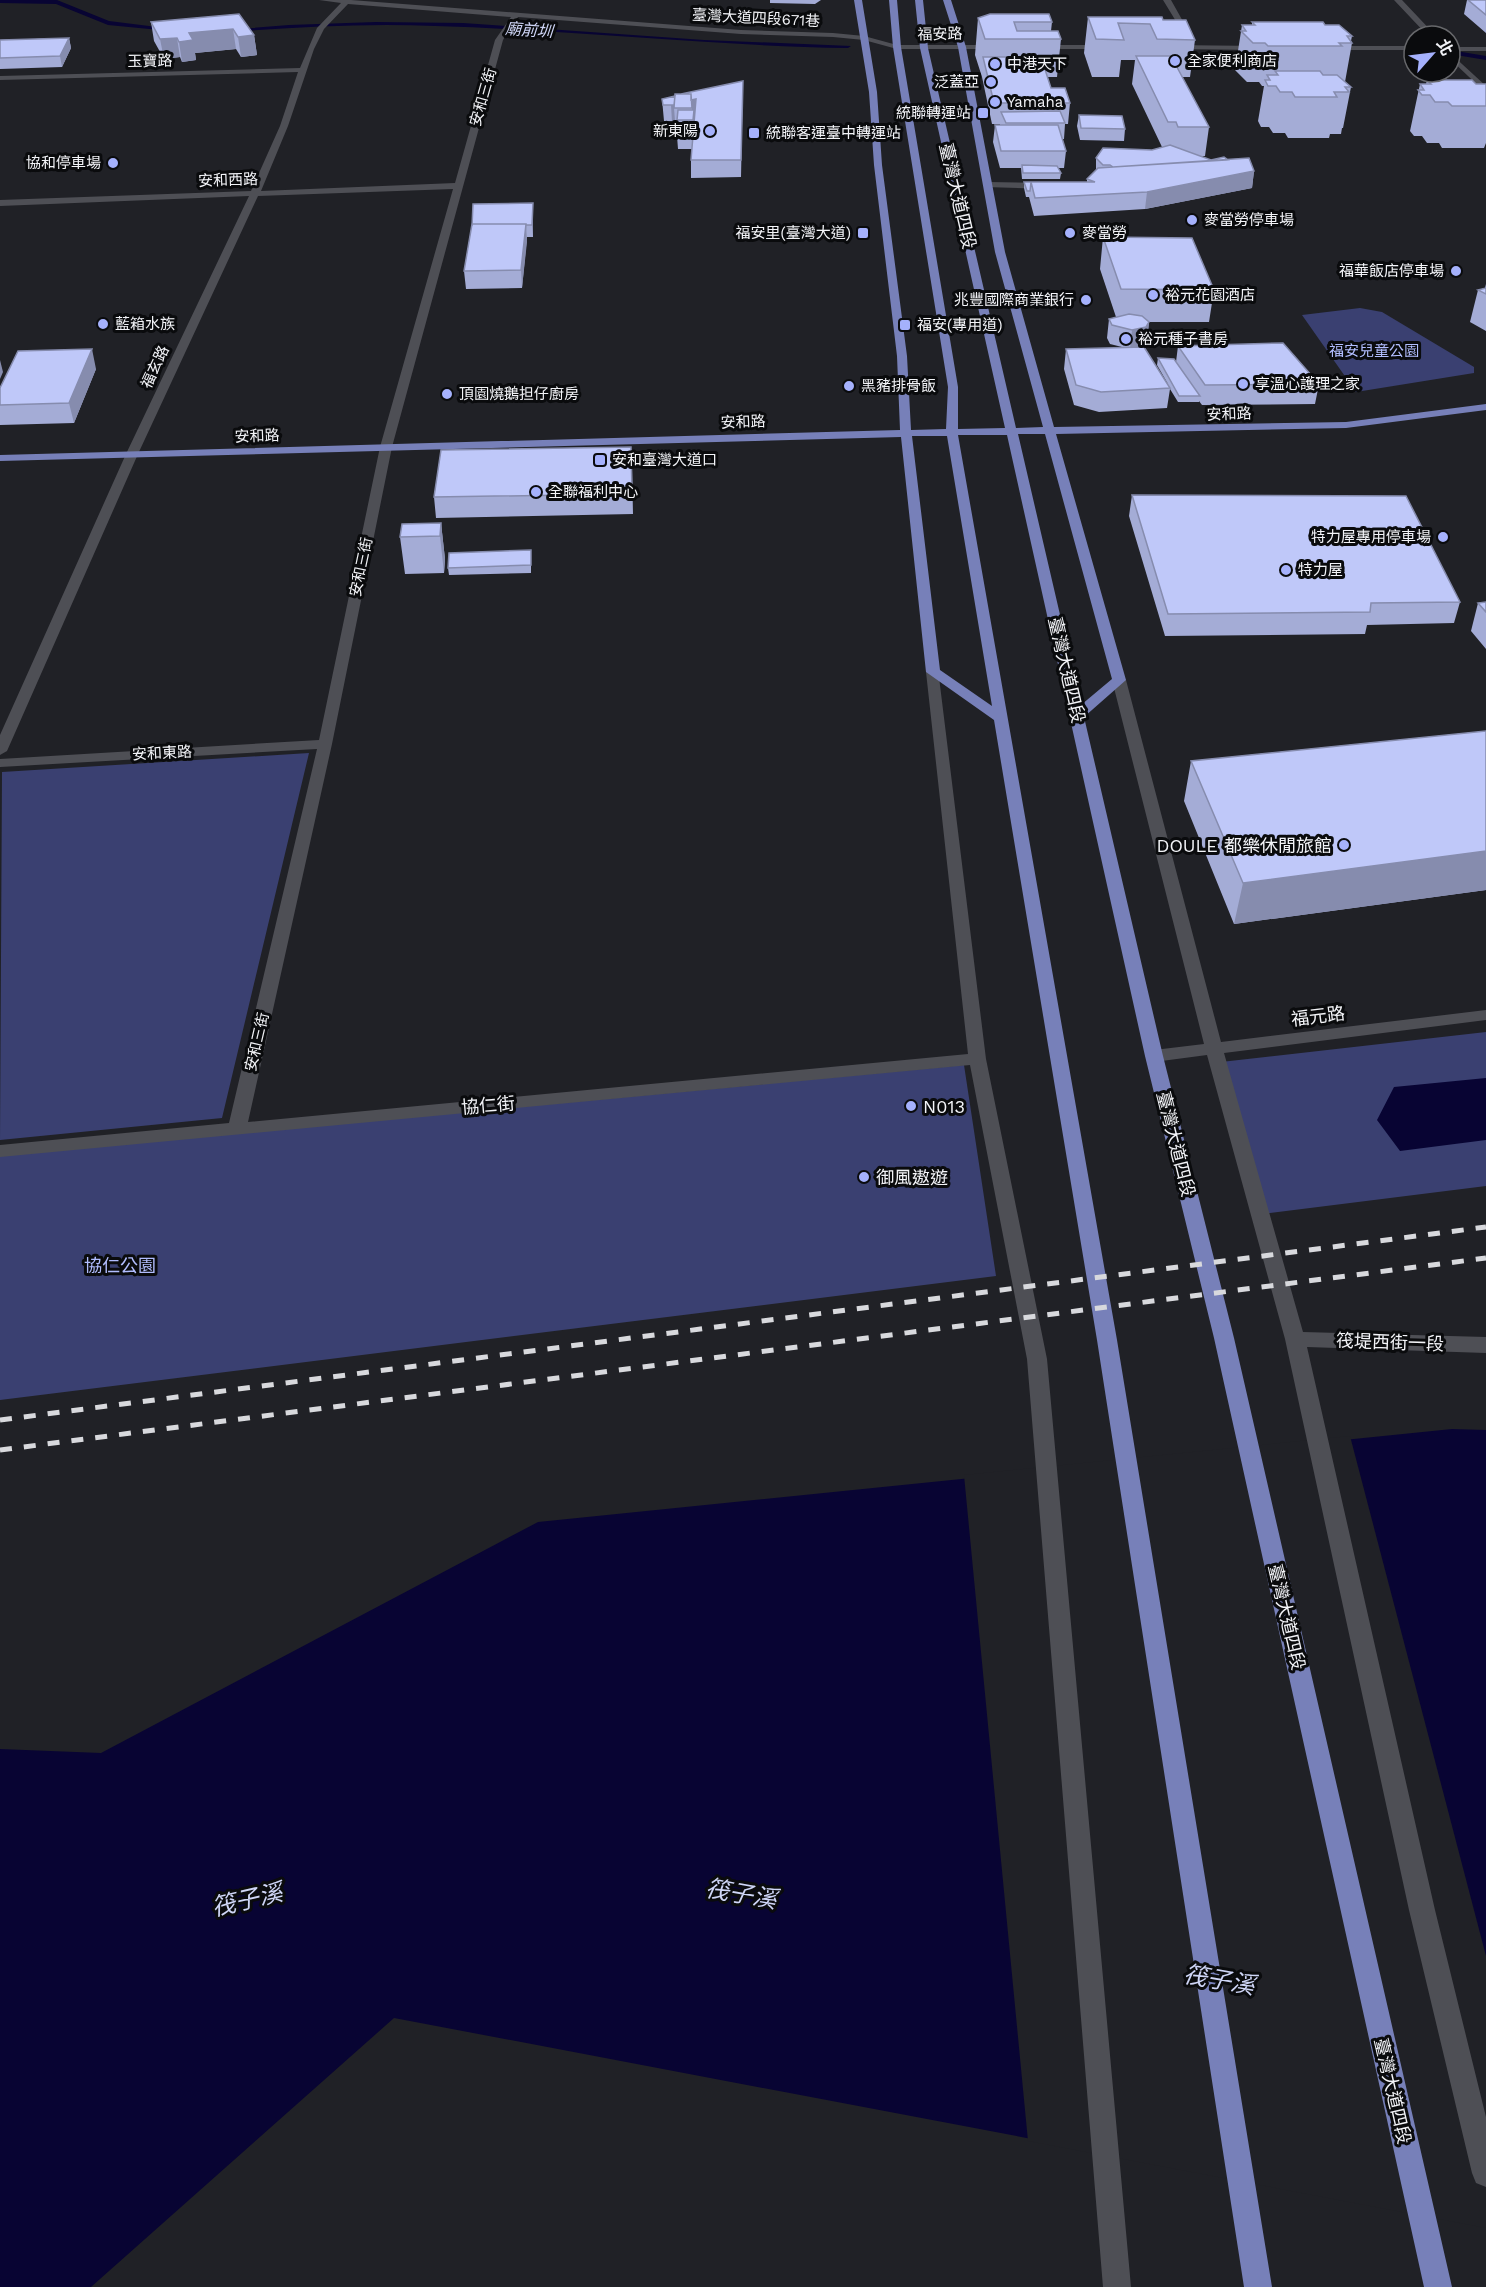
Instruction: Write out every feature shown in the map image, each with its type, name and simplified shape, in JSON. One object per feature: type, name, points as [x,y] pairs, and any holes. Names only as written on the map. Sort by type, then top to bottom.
[{"type":"main road","points":[[858,0],[873,92],[878,165],[902,356],[906,433],[933,672],[1000,718]]},
{"type":"main road","name":"臺灣大道四段","points":[[893,0],[897,47],[953,387],[952,433],[1107,1340],[1258,2287]]},
{"type":"main road","name":"臺灣大道四段","points":[[919,0],[924,48],[1154,1056],[1224,1338],[1438,2287]]},
{"type":"main road","name":"臺灣大道四段","points":[[947,0],[962,47],[1000,252],[1119,680]]},
{"type":"main road","name":"安和路","points":[[0,458],[906,433],[1013,433],[1346,425],[1486,407]]},
{"type":"main road","points":[[1077,716],[1119,680]]},
{"type":"street","name":"臺灣大道四段671巷","points":[[323,0],[741,32],[864,38]]},
{"type":"street","points":[[1167,0],[1196,48]]},
{"type":"street","points":[[1398,0],[1421,24]]},
{"type":"street","name":"福玄路","points":[[0,752],[132,454],[255,193],[284,126],[300,70],[321,28],[346,2]]},
{"type":"street","name":"安和三街","points":[[237,1129],[324,744],[386,447],[499,40],[516,15]]},
{"type":"street","name":"福安路","points":[[864,38],[897,47],[1005,47]]},
{"type":"street","points":[[1027,47],[1119,47]]},
{"type":"street","points":[[1164,47],[1267,48]]},
{"type":"street","points":[[1323,48],[1402,48]]},
{"type":"street","points":[[1462,49],[1486,49]]},
{"type":"street","points":[[1462,67],[1486,92]]},
{"type":"street","name":"玉寶路","points":[[0,78],[300,70]]},
{"type":"street","points":[[988,185],[1061,185]]},
{"type":"street","name":"安和西路","points":[[0,203],[457,186]]},
{"type":"street","points":[[933,672],[977,1059],[1037,1359],[1117,2287]]},
{"type":"street","name":"臺灣大道四段","points":[[1119,680],[1214,1049],[1295,1339],[1419,1899],[1486,2173]]},
{"type":"street","name":"安和東路","points":[[0,763],[324,744]]},
{"type":"street","name":"福元路","points":[[1154,1056],[1486,1014]]},
{"type":"street","name":"協仁街","points":[[0,1151],[977,1059]]},
{"type":"street","name":"筏堤西街一段","points":[[1295,1339],[1486,1345]]},
{"type":"green space","name":"福安兒童公園","points":[[1360,308],[1382,312],[1474,367],[1474,373],[1356,392],[1302,315]]},
{"type":"green space","points":[[309,753],[222,1118],[0,1140],[2,772]]},
{"type":"green space","points":[[1486,1032],[1486,1186],[1262,1214],[1221,1062]]},
{"type":"green space","name":"協仁公園","points":[[964,1065],[996,1276],[0,1400],[0,1156]]},
{"type":"water","points":[[1486,1078],[1486,1140],[1400,1151],[1377,1120],[1394,1087]]},
{"type":"water","name":"筏子溪","points":[[1452,1429],[1486,1430],[1486,2225],[394,2018],[91,2287],[0,2287],[0,1749],[101,1753],[538,1522]]},
{"type":"pier","points":[[1350,1436],[1486,1956],[1486,2228],[1028,2141],[964,1475]]},
{"type":"building","points":[[1468,0],[1486,0],[1486,15]]},
{"type":"building","points":[[239,14],[254,35],[238,37],[233,29],[189,33],[193,40],[179,42],[177,38],[160,39],[151,22]]},
{"type":"building","points":[[990,14],[1049,14],[1052,22],[1014,22],[1017,31],[1058,31],[1061,39],[985,39],[978,18]]},
{"type":"building","points":[[1088,17],[1162,17],[1163,20],[1186,20],[1195,40],[1157,39],[1150,24],[1118,23],[1124,40],[1096,39]]},
{"type":"building","points":[[1252,22],[1323,22],[1325,25],[1339,25],[1352,36],[1347,36],[1352,43],[1339,43],[1342,46],[1268,46],[1265,43],[1253,43],[1241,31],[1246,31],[1242,25],[1255,25]]},
{"type":"building","points":[[69,38],[60,56],[0,58],[0,40]]},
{"type":"building","points":[[1136,56],[1171,56],[1209,127],[1178,127],[1176,122],[1168,122]]},
{"type":"building","points":[[983,57],[1041,57],[1051,88],[1065,88],[1070,103],[994,103]]},
{"type":"building","points":[[1275,71],[1320,71],[1323,75],[1337,75],[1351,87],[1345,87],[1349,92],[1334,92],[1337,97],[1295,97],[1292,92],[1280,92],[1276,86],[1268,86],[1265,80],[1270,80],[1267,75],[1278,75]]},
{"type":"building","points":[[1462,80],[1472,80],[1476,84],[1486,84],[1486,106],[1452,106],[1448,102],[1435,102],[1430,95],[1422,95],[1418,90],[1424,90],[1420,84],[1462,84]]},
{"type":"building","points":[[743,81],[741,160],[691,160],[696,99],[691,100],[691,94],[681,94]]},
{"type":"building","points":[[675,94],[691,94],[692,108],[674,108]]},
{"type":"building","points":[[675,96],[674,105],[663,105],[662,99]]},
{"type":"building","points":[[678,110],[694,110],[693,120],[677,120]]},
{"type":"building","points":[[1060,111],[1065,123],[1006,123],[1001,112]]},
{"type":"building","points":[[1079,115],[1122,116],[1125,129],[1081,128]]},
{"type":"building","points":[[995,125],[1058,125],[1066,151],[1001,151]]},
{"type":"building","points":[[1170,145],[1211,160],[1224,157],[1228,160],[1113,167],[1103,165],[1096,158],[1103,148],[1152,150]]},
{"type":"building","points":[[1249,158],[1254,171],[1147,192],[1035,198],[1031,182],[1095,182],[1087,179],[1098,168]]},
{"type":"building","points":[[1022,165],[1057,166],[1061,173],[1023,173]]},
{"type":"building","points":[[1024,182],[1031,182],[1030,191],[1027,191]]},
{"type":"building","points":[[533,203],[532,225],[472,224],[473,204]]},
{"type":"building","points":[[472,224],[526,224],[521,270],[464,271]]},
{"type":"building","points":[[1103,237],[1192,238],[1214,290],[1121,289]]},
{"type":"building","points":[[1486,288],[1486,294],[1478,290]]},
{"type":"building","points":[[1129,314],[1142,316],[1149,322],[1146,327],[1132,330],[1112,325],[1109,319]]},
{"type":"building","points":[[1283,343],[1319,384],[1205,385],[1178,346]]},
{"type":"building","points":[[1144,347],[1170,388],[1101,392],[1076,385],[1066,349]]},
{"type":"building","points":[[92,349],[69,403],[0,405],[0,388],[18,351]]},
{"type":"building","points":[[1158,358],[1174,359],[1200,396],[1179,396]]},
{"type":"building","points":[[631,447],[632,494],[434,497],[441,450]]},
{"type":"building","name":"特力屋","points":[[1132,495],[1406,496],[1460,602],[1371,603],[1370,612],[1168,614]]},
{"type":"building","points":[[441,523],[440,536],[400,537],[402,524]]},
{"type":"building","points":[[531,550],[531,565],[448,568],[449,553]]},
{"type":"building","points":[[1486,602],[1486,612],[1478,603]]},
{"type":"building","name":"DOULE 都樂休閒旅館","points":[[1486,731],[1486,851],[1243,883],[1191,761]]},
{"type":"waterway","points":[[0,1],[57,2],[108,23],[170,29]]},
{"type":"waterway","name":"廟前圳","points":[[231,30],[405,23],[704,41],[848,46]]},
{"type":"waterway","name":"廟前圳","points":[[1462,54],[1486,58]]},
{"type":"railway","points":[[0,1420],[1486,1227]]},
{"type":"railway","points":[[0,1450],[1486,1258]]},
{"type":"place","name":"全家便利商店","points":[[1175,61]]},
{"type":"place","name":"中港天下","points":[[995,64]]},
{"type":"place","name":"泛蓋亞","points":[[991,82]]},
{"type":"place","name":"Yamaha","points":[[995,102]]},
{"type":"place","name":"統聯轉運站","points":[[983,113]]},
{"type":"place","name":"新東陽","points":[[710,131]]},
{"type":"place","name":"統聯客運臺中轉運站","points":[[754,133]]},
{"type":"place","name":"協和停車場","points":[[113,163]]},
{"type":"place","name":"麥當勞停車場","points":[[1192,220]]},
{"type":"place","name":"福安里(臺灣大道)","points":[[863,233]]},
{"type":"place","name":"麥當勞","points":[[1070,233]]},
{"type":"place","name":"福華飯店停車場","points":[[1456,271]]},
{"type":"place","name":"裕元花園酒店","points":[[1153,295]]},
{"type":"place","name":"兆豐國際商業銀行","points":[[1086,300]]},
{"type":"place","name":"藍箱水族","points":[[103,324]]},
{"type":"place","name":"福安(專用道)","points":[[905,325]]},
{"type":"place","name":"裕元種子書房","points":[[1126,339]]},
{"type":"place","name":"享溫心護理之家","points":[[1243,384]]},
{"type":"place","name":"黑豬排骨飯","points":[[849,386]]},
{"type":"place","name":"頂園燒鵝担仔廚房","points":[[447,394]]},
{"type":"place","name":"安和臺灣大道口","points":[[600,460]]},
{"type":"place","name":"全聯福利中心","points":[[536,492]]},
{"type":"place","name":"特力屋專用停車場","points":[[1443,537]]},
{"type":"place","name":"特力屋","points":[[1286,570]]},
{"type":"place","name":"DOULE 都樂休閒旅館","points":[[1344,845]]},
{"type":"place","name":"N013","points":[[911,1106]]},
{"type":"place","name":"御風遨遊","points":[[864,1177]]}]
